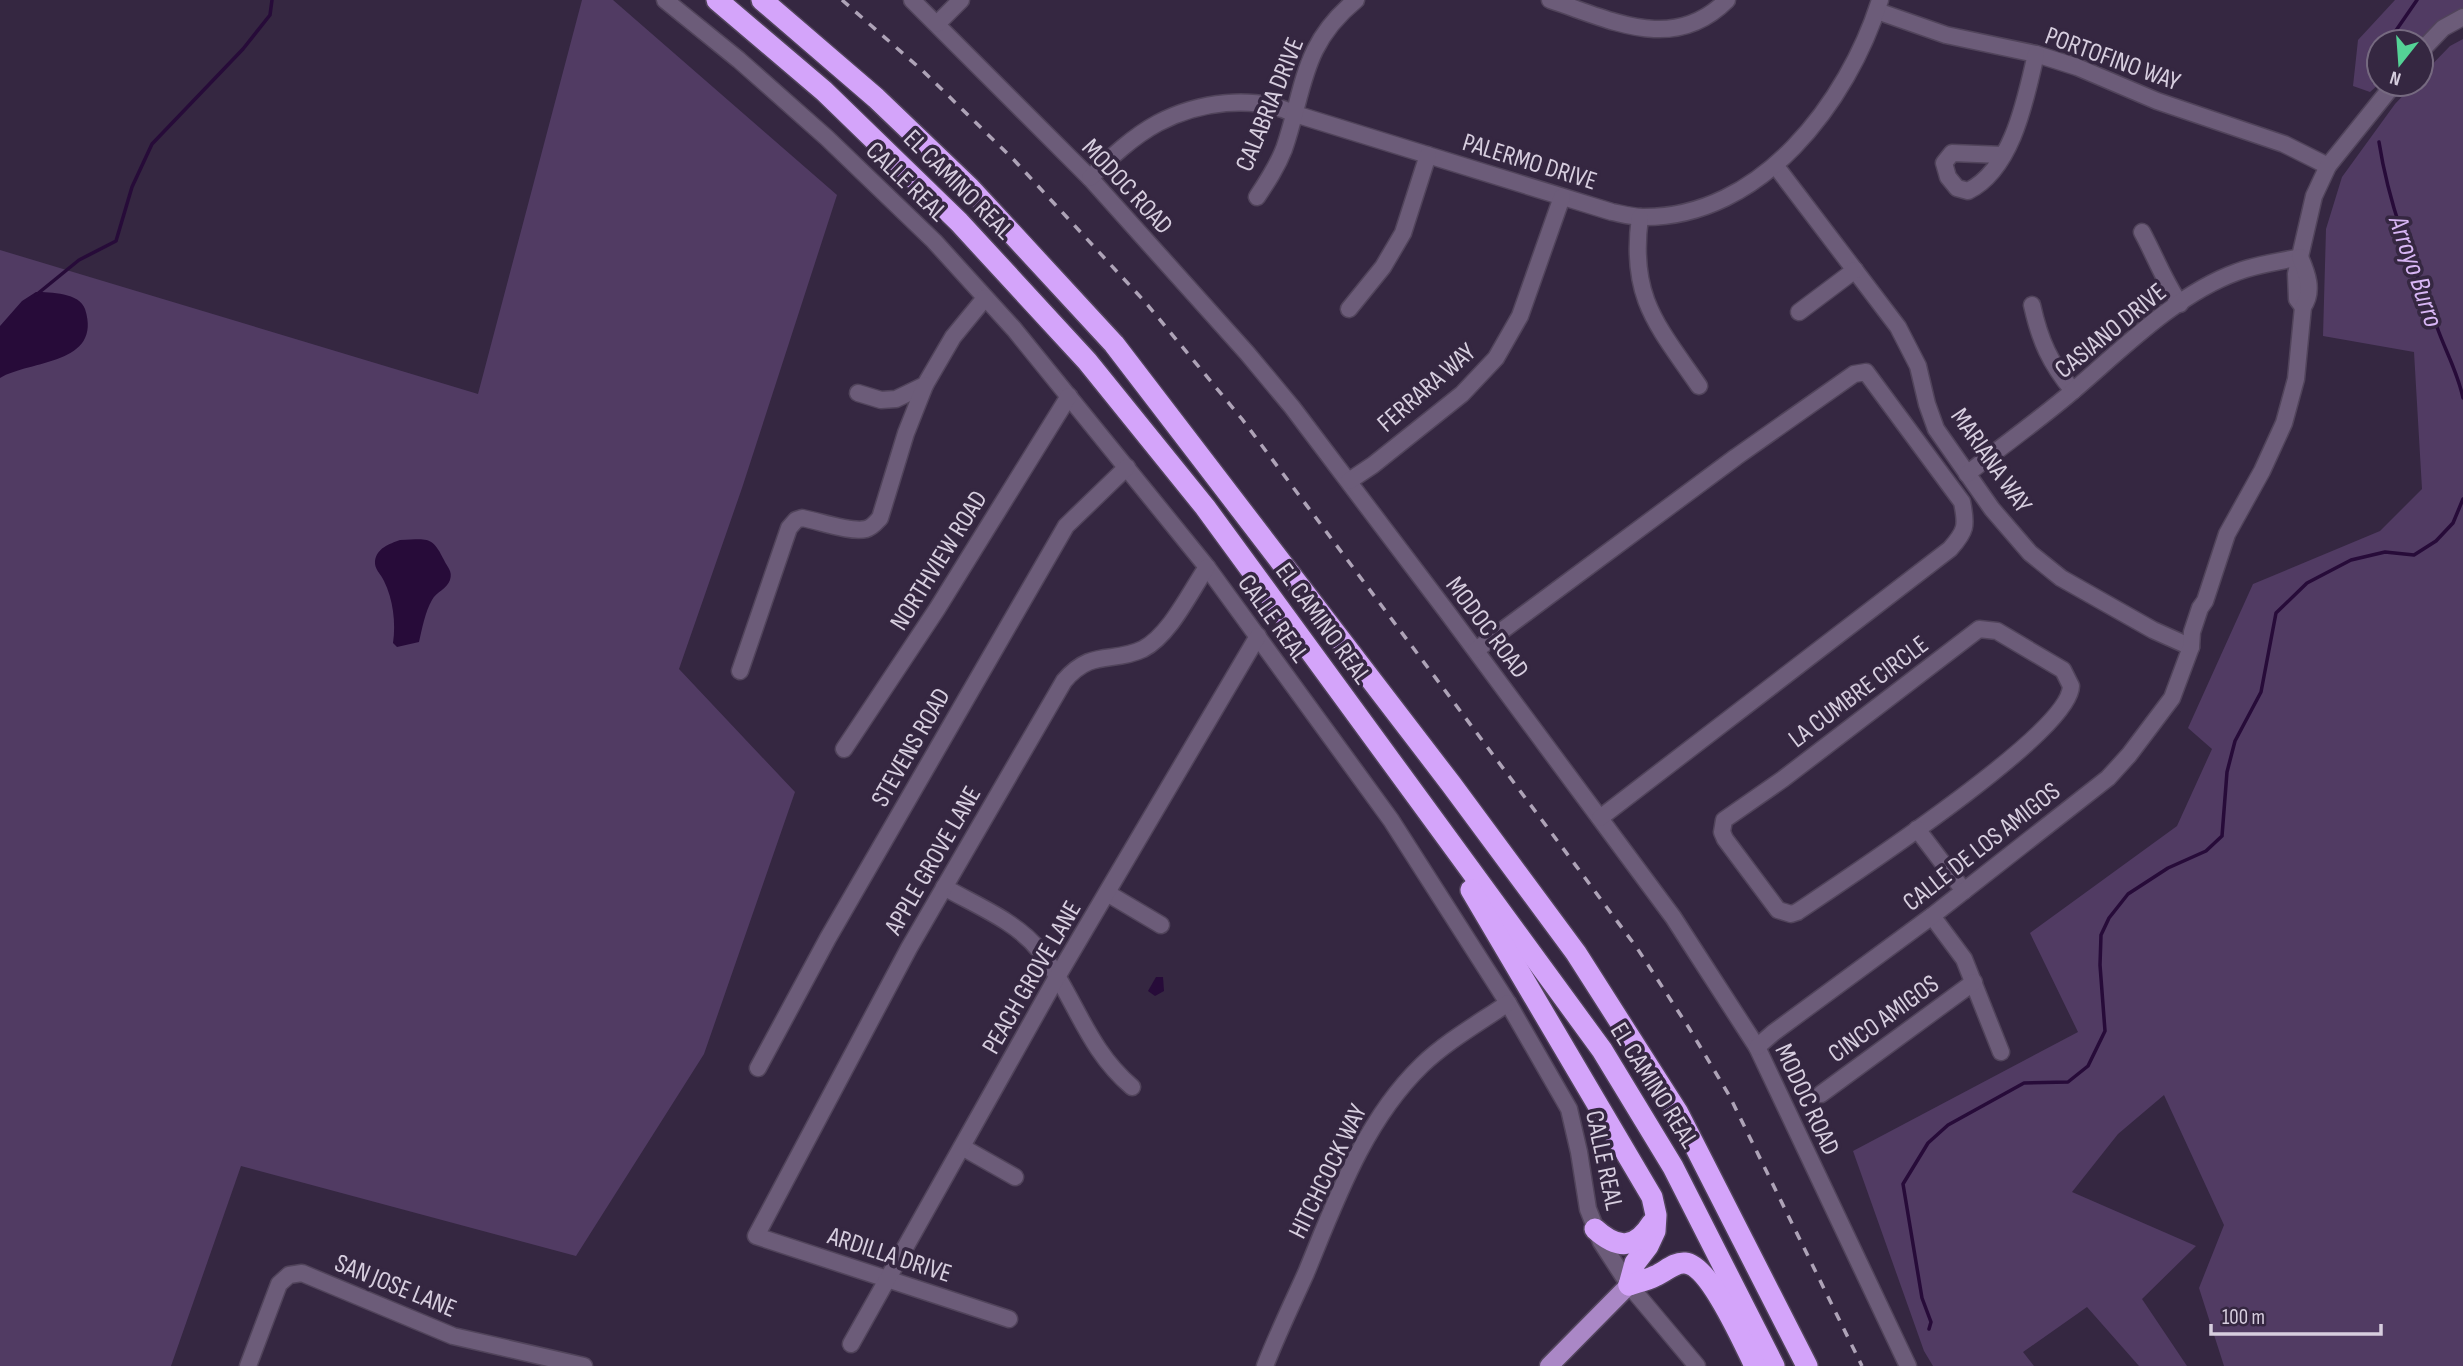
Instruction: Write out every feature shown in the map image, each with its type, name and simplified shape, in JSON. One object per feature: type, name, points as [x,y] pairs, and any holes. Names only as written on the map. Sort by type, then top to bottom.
[{"type":"highway","name":"EL CAMINO REAL","points":[[717,0],[824,91],[892,155],[1024,290],[1087,361],[1205,507],[1602,1050],[1673,1167],[1774,1366]]},
{"type":"highway","name":"EL CAMINO REAL","points":[[762,0],[876,98],[970,188],[1114,344],[1434,762],[1576,953],[1678,1113],[1807,1366]]},
{"type":"highway","points":[[1453,848],[1475,900],[1652,1197],[1656,1215],[1655,1231],[1648,1246],[1634,1263],[1629,1285]]},
{"type":"highway","points":[[1595,1229],[1607,1240],[1625,1244],[1638,1241],[1656,1215]]},
{"type":"highway","points":[[1629,1285],[1655,1276],[1677,1264],[1687,1263],[1697,1267],[1721,1301],[1755,1366]]},
{"type":"main road","points":[[1549,1366],[1629,1285]]},
{"type":"street","name":"CALLE REAL","points":[[665,0],[739,60],[827,138],[934,241],[1014,329],[1207,568],[1391,820],[1508,1003],[1569,1108],[1577,1136],[1587,1209],[1595,1229],[1629,1285],[1698,1366]]},
{"type":"street","name":"MODOC ROAD","points":[[912,0],[1090,178],[1247,353],[1349,481],[1673,917],[1758,1047],[1908,1366]]},
{"type":"street","points":[[937,24],[961,0]]},
{"type":"street","name":"CALABRIA DRIVE","points":[[1257,197],[1278,163],[1314,50],[1338,16],[1356,0]]},
{"type":"street","points":[[1550,0],[1652,30],[1681,28],[1709,16],[1727,0]]},
{"type":"street","name":"PALERMO DRIVE","points":[[1090,178],[1129,142],[1157,124],[1199,108],[1243,102],[1282,107],[1295,114],[1562,197],[1640,217],[1677,215],[1702,209],[1729,196],[1775,165],[1800,141],[1829,106],[1858,55],[1879,5]]},
{"type":"street","name":"PORTOFINO WAY","points":[[1879,5],[1946,35],[2036,54],[2077,67],[2157,101],[2284,144],[2328,166]]},
{"type":"street","points":[[2435,36],[2443,28],[2463,17]]},
{"type":"street","points":[[2003,155],[2021,115],[2036,54]]},
{"type":"street","name":"CALLE DE LOS AMIGOS","points":[[1758,1047],[1773,1033],[1932,916],[2108,778],[2172,698],[2191,647],[2199,635],[2206,610],[2205,601],[2227,534],[2262,471],[2284,423],[2296,379],[2303,307],[2308,299],[2308,274],[2300,257],[2314,196],[2328,166],[2383,98]]},
{"type":"street","points":[[1349,309],[1383,267],[1403,233],[1428,155]]},
{"type":"street","name":"MARIANA WAY","points":[[1775,165],[1908,342],[1918,366],[1936,429],[1992,509],[2029,553],[2047,569],[2153,630],[2191,647]]},
{"type":"street","name":"FERRARA WAY","points":[[1349,481],[1462,394],[1496,358],[1520,316],[1562,197]]},
{"type":"street","points":[[1640,217],[1637,254],[1645,298],[1664,338],[1699,386]]},
{"type":"street","points":[[2142,232],[2167,285],[2180,304]]},
{"type":"street","name":"CASIANO DRIVE","points":[[1967,474],[2180,304],[2237,272],[2300,257]]},
{"type":"street","points":[[1799,312],[1855,270]]},
{"type":"street","points":[[740,671],[789,528],[802,518],[865,530],[880,518],[906,433],[925,385],[953,337],[985,298]]},
{"type":"street","points":[[2032,305],[2036,327],[2048,356],[2073,391]]},
{"type":"street","points":[[1476,650],[1736,457],[1854,374],[1866,372],[1874,382],[1962,502],[1966,518],[1963,534],[1950,549],[1600,818]]},
{"type":"street","points":[[858,393],[881,400],[896,399],[925,385]]},
{"type":"street","name":"NORTHVIEW ROAD","points":[[844,749],[937,610],[1069,396]]},
{"type":"street","name":"STEVENS ROAD","points":[[758,1068],[828,938],[1066,526],[1127,467]]},
{"type":"street","name":"APPLE GROVE LANE","points":[[756,1236],[909,948],[1064,681],[1080,665],[1091,659],[1126,654],[1151,644],[1162,634],[1207,568]]},
{"type":"street","name":"LA CUMBRE CIRCLE","points":[[1979,629],[1997,631],[2063,670],[2070,680],[2071,692],[2059,713],[2020,750],[1917,829],[1791,914],[1778,910],[1774,905],[1725,839],[1722,826],[1729,815],[1783,779],[1979,629]]},
{"type":"street","name":"PEACH GROVE LANE","points":[[851,1344],[1058,977],[1258,636]]},
{"type":"street","points":[[1917,829],[1964,891]]},
{"type":"street","points":[[944,887],[1025,936],[1039,950],[1058,977],[1102,1058],[1132,1087]]},
{"type":"street","points":[[1107,893],[1161,925]]},
{"type":"street","name":"CINCO AMIGOS","points":[[1932,916],[1964,959],[2001,1052]]},
{"type":"street","name":"CINCO AMIGOS","points":[[1821,1094],[1973,982]]},
{"type":"street","name":"HITCHCOCK WAY","points":[[1265,1366],[1353,1164],[1387,1105],[1421,1066],[1443,1046],[1508,1003]]},
{"type":"street","points":[[962,1146],[1015,1177]]},
{"type":"street","name":"ARDILLA DRIVE","points":[[756,1236],[1009,1319]]},
{"type":"street","name":"SAN JOSE LANE","points":[[248,1366],[279,1284],[289,1275],[302,1273],[453,1336],[584,1366]]},
{"type":"shaded area","points":[[582,0],[613,0],[837,195],[742,488],[679,669],[795,792],[704,1054],[576,1256],[241,1166],[171,1366],[0,1366],[0,250],[478,394]]},
{"type":"shaded area","points":[[2395,0],[2463,0],[2463,17],[2435,34],[2435,28],[2369,28]]},
{"type":"shaded area","points":[[2365,32],[2365,90],[2353,86],[2358,40]]},
{"type":"shaded area","points":[[2463,39],[2463,1366],[2224,1366],[2199,1288],[2224,1225],[2164,1095],[2118,1134],[2072,1192],[2196,1246],[2142,1299],[2187,1366],[2139,1366],[2087,1307],[2023,1352],[2034,1366],[1933,1366],[1924,1351],[1853,1151],[2078,1032],[2030,933],[2177,826],[2212,749],[2188,728],[2253,584],[2380,531],[2422,489],[2414,352],[2323,336],[2326,229],[2342,177],[2395,104],[2401,98],[2435,98],[2435,62],[2450,46]]},
{"type":"shaded area","points":[[36,292],[64,295],[82,304],[88,327],[84,341],[74,351],[60,358],[0,378],[0,326],[22,301]]},
{"type":"shaded area","points":[[423,539],[432,542],[440,552],[451,577],[430,605],[419,642],[397,647],[393,643],[394,619],[390,595],[375,561],[381,550],[400,540]]},
{"type":"shaded area","points":[[1156,977],[1163,977],[1164,991],[1155,996],[1148,991]]},
{"type":"waterway","points":[[36,295],[79,260],[116,241],[132,187],[152,144],[243,49],[270,15],[272,0]]},
{"type":"waterway","name":"Arroyo Burro","points":[[2398,28],[2417,0]]},
{"type":"waterway","name":"Arroyo Burro","points":[[2379,142],[2389,190],[2403,236],[2463,398]]},
{"type":"waterway","name":"Arroyo Burro","points":[[1929,1329],[1931,1322],[1922,1298],[1903,1184],[1928,1143],[1948,1125],[2024,1083],[2068,1082],[2088,1066],[2105,1031],[2100,965],[2101,935],[2109,918],[2128,894],[2168,868],[2206,851],[2222,836],[2227,772],[2235,741],[2261,692],[2276,613],[2307,583],[2351,560],[2385,552],[2414,555],[2436,541],[2453,523],[2463,499]]},
{"type":"railway","points":[[842,0],[923,71],[1014,160],[1146,303],[1242,419],[1562,847],[1637,948],[1729,1095],[1862,1366]]}]
